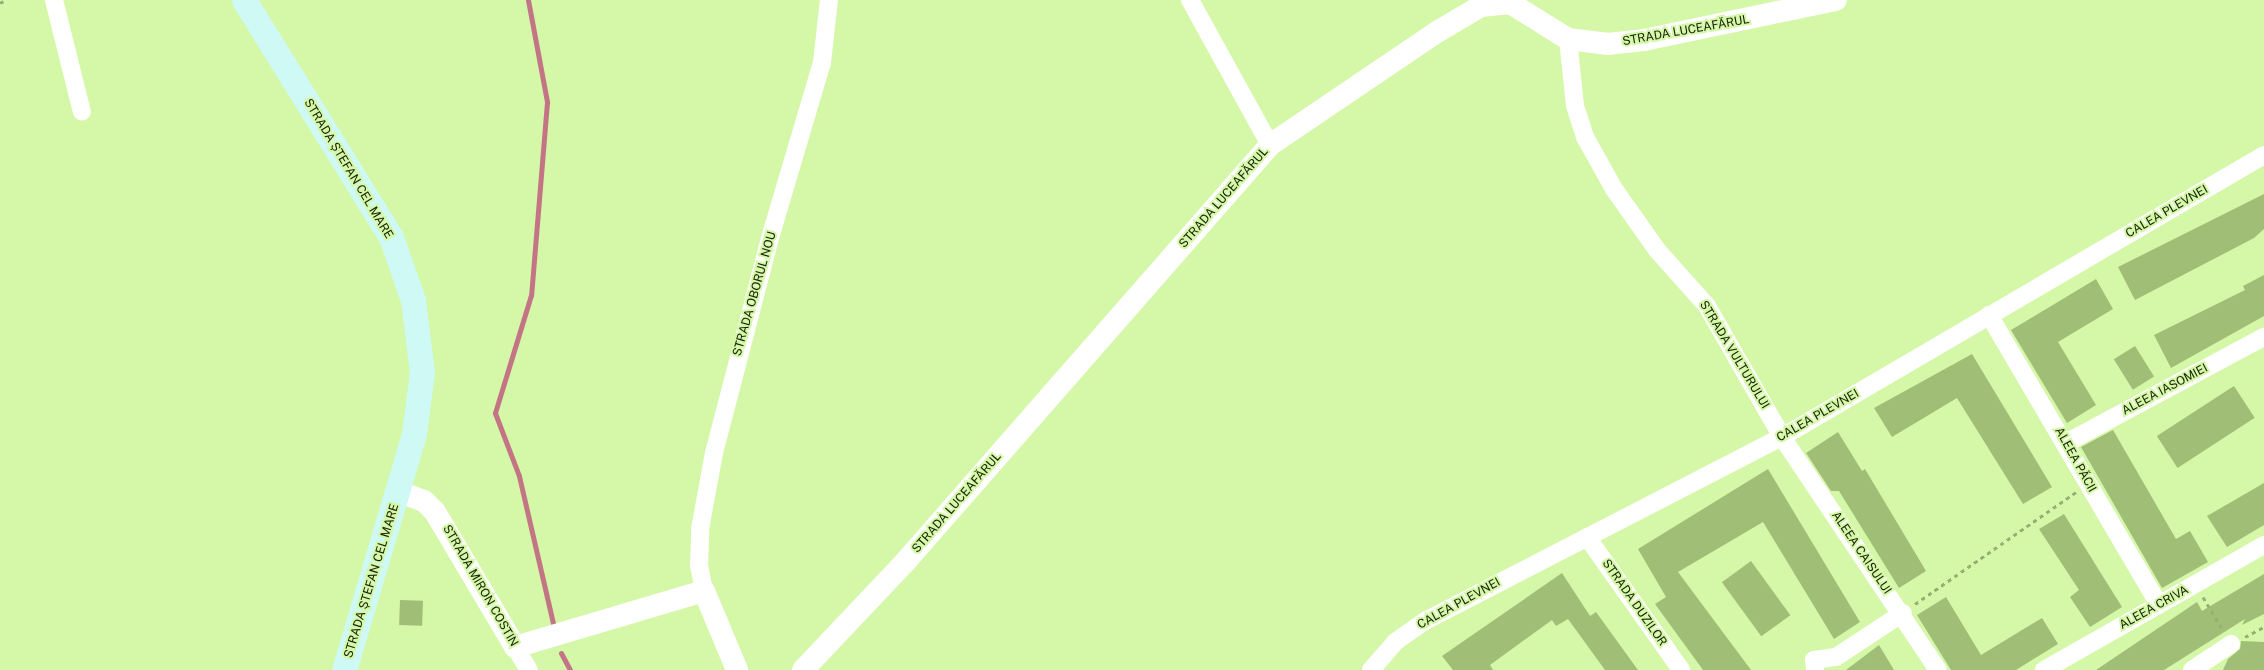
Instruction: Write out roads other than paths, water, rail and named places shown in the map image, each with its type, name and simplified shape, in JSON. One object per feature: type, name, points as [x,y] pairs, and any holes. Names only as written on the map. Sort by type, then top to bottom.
[{"type":"main road","name":"STRADA ȘTEFAN CEL MARE","points":[[244,0],[391,237],[413,300],[422,372],[414,434],[400,492],[344,670]]},
{"type":"street","points":[[54,0],[82,112]]},
{"type":"street","name":"STRADA OBORUL NOU","points":[[737,670],[704,591],[698,566],[700,529],[714,453],[770,238],[822,63],[829,0]]},
{"type":"street","points":[[1190,0],[1270,145]]},
{"type":"street","name":"STRADA LUCEAFĂRUL","points":[[803,670],[912,554],[1270,145],[1480,6],[1510,2],[1568,39],[1607,44],[1644,40],[1836,0]]},
{"type":"street","name":"STRADA VULTURULUI","points":[[1568,39],[1575,106],[1585,138],[1614,189],[1657,250],[1707,306],[1782,437]]},
{"type":"street","name":"CALEA PLEVNEI","points":[[1371,670],[1395,642],[1427,620],[1782,437],[2264,156]]},
{"type":"street","name":"ALEEA PĂCII","points":[[1989,316],[2066,443],[2087,484],[2159,605]]},
{"type":"street","name":"ALEEA IASOMIEI","points":[[2066,443],[2264,337]]},
{"type":"street","name":"ALEEA CAISULUI","points":[[1782,437],[1903,613],[1938,670]]},
{"type":"street","name":"STRADA MIRON COSTIN","points":[[400,492],[424,501],[435,512],[529,670]]},
{"type":"street","name":"STRADA DUZILOR","points":[[1587,537],[1681,670]]},
{"type":"street","name":"ALEEA CRIVA","points":[[2044,670],[2264,545]]},
{"type":"street","points":[[515,647],[704,591]]},
{"type":"street","points":[[1815,670],[1814,660],[1836,657],[1903,613]]},
{"type":"street","points":[[2192,670],[2231,644]]},
{"type":"waterway","points":[[528,0],[547,102],[531,295],[495,413],[519,476],[553,623]]},
{"type":"waterway","points":[[561,653],[570,670]]}]
